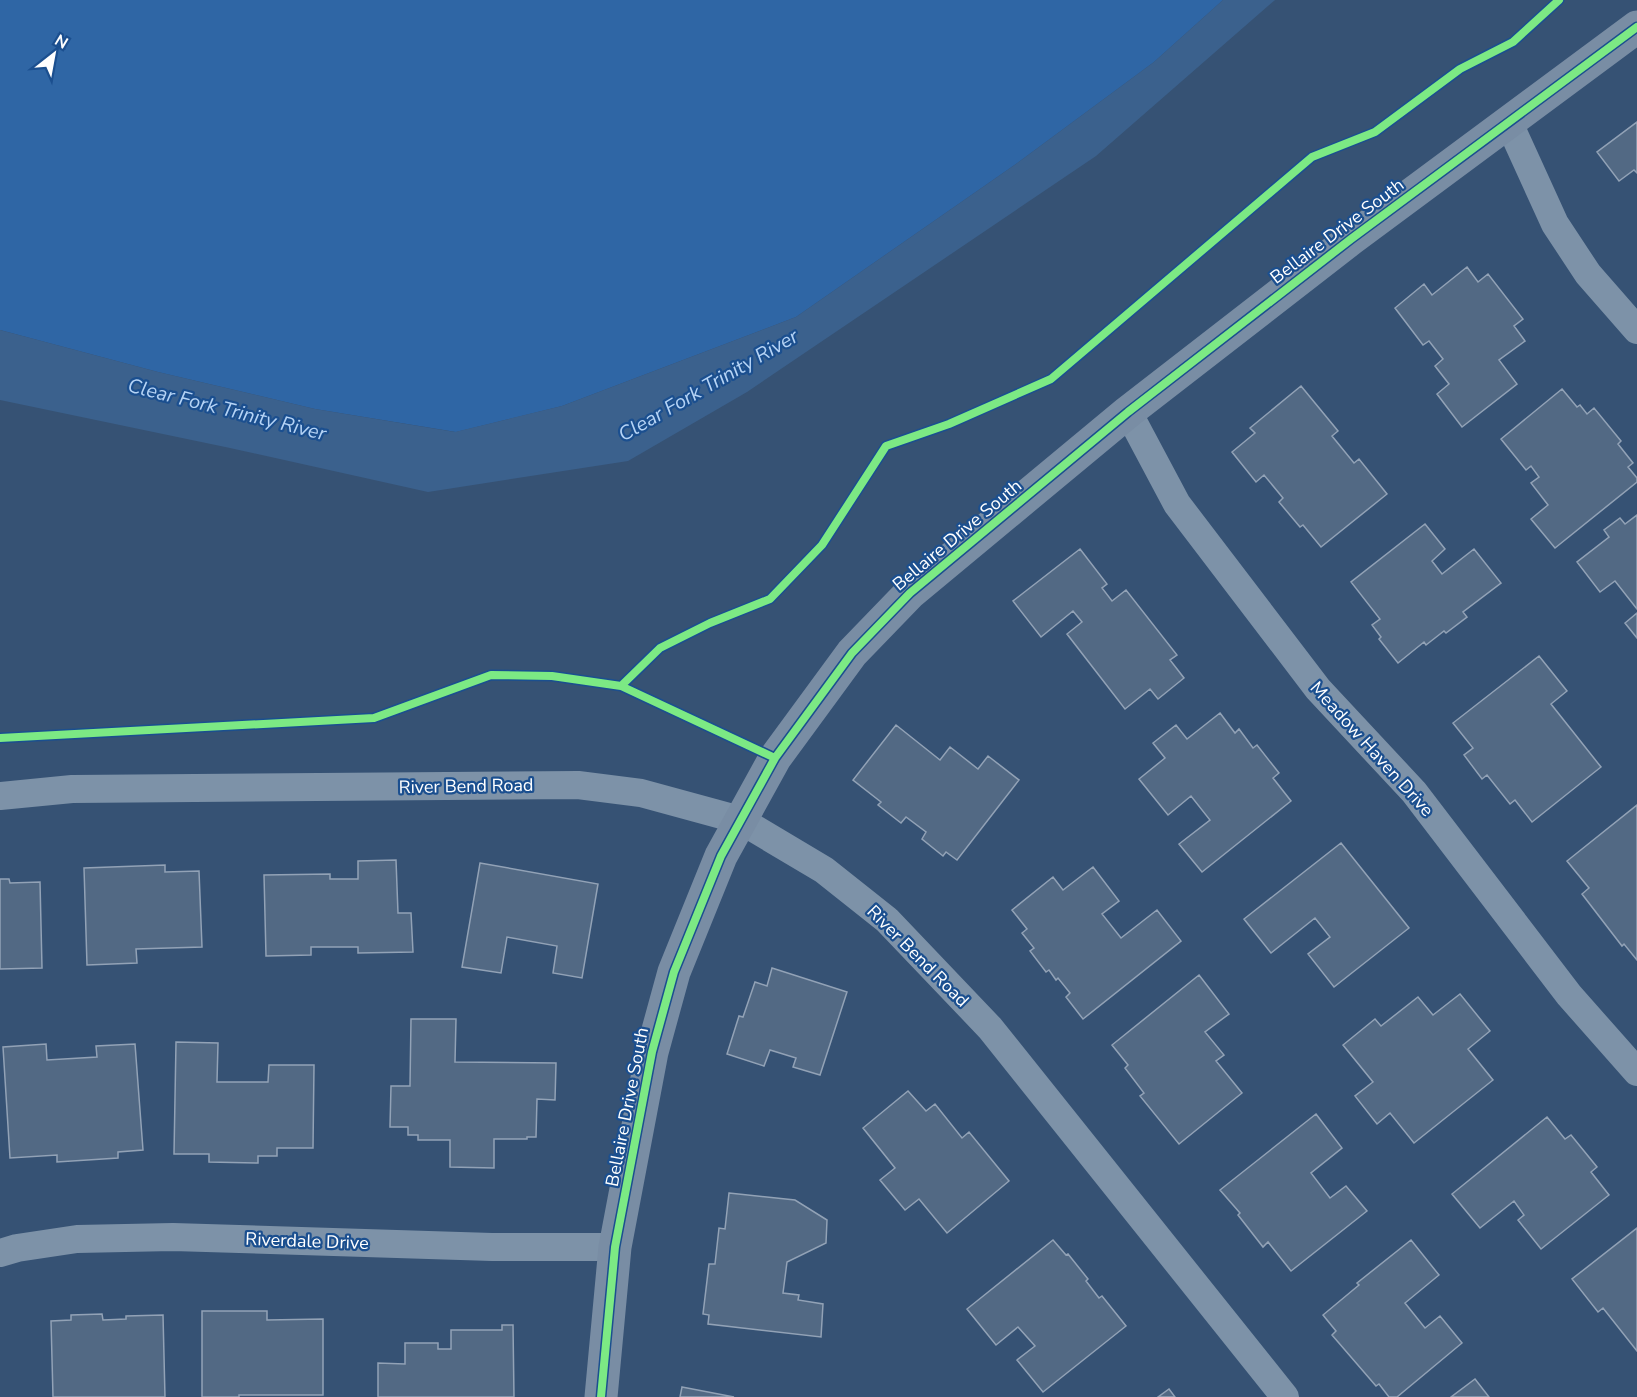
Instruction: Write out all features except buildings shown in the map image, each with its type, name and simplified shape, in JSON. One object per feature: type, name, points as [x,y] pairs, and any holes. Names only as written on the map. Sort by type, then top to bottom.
[{"type":"street","name":"Bellaire Drive South","points":[[601,1397],[615,1247],[652,1052],[674,972],[721,856],[740,820],[775,758],[852,652],[910,593],[1128,412],[1351,239],[1637,27]]},
{"type":"street","points":[[1509,123],[1555,224],[1588,274],[1637,330]]},
{"type":"street","name":"Meadow Haven Drive","points":[[1128,412],[1177,504],[1318,689],[1414,792],[1569,995],[1637,1072]]},
{"type":"street","name":"River Bend Road","points":[[0,795],[72,789],[578,784],[641,793],[740,820],[824,870],[886,920],[990,1028],[1285,1397]]},
{"type":"street","name":"Riverdale Drive","points":[[0,1253],[17,1248],[77,1239],[173,1237],[492,1247],[615,1247]]},
{"type":"shaded area","points":[[0,0],[1223,0],[1154,62],[1016,164],[796,317],[562,406],[456,432],[315,409],[158,372],[0,330]]},
{"type":"water","name":"Clear Fork Trinity River","points":[[1223,0],[1275,0],[1096,156],[747,392],[628,461],[428,492],[0,400],[0,330],[158,372],[315,409],[455,432],[562,406],[796,317],[1016,164],[1154,62]]},
{"type":"cycle path","points":[[621,686],[660,648],[710,623],[770,599],[822,545],[886,446],[949,424],[1051,379],[1312,157],[1375,132],[1460,69],[1513,42],[1559,0]]},
{"type":"cycle path","points":[[601,1397],[615,1247],[652,1052],[674,972],[721,856],[775,758],[852,653],[910,593],[1128,412],[1351,239],[1637,27]]},
{"type":"cycle path","points":[[0,738],[374,718],[491,675],[552,676],[621,686],[775,758]]}]
